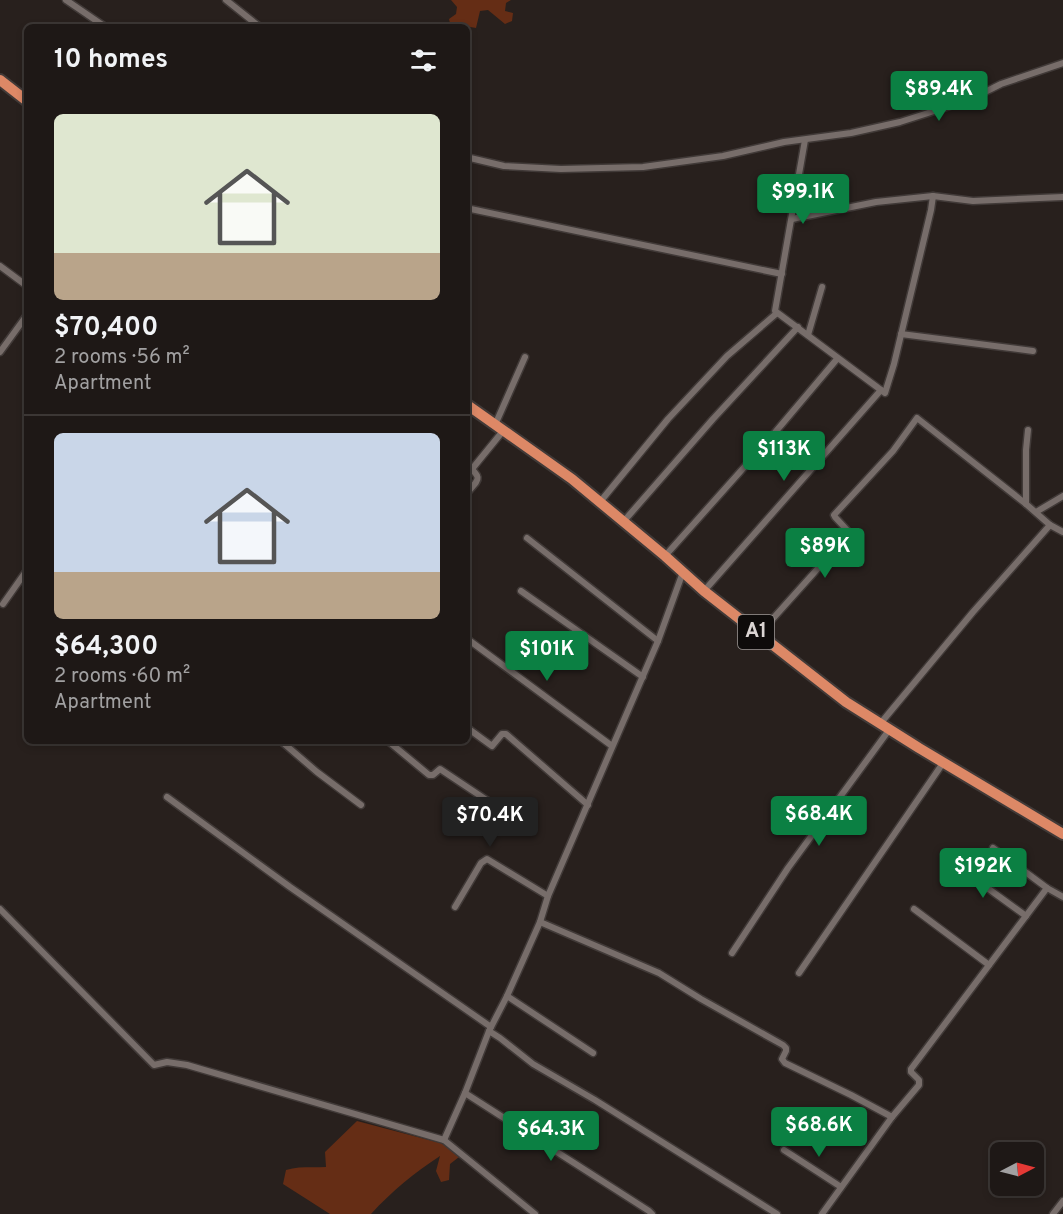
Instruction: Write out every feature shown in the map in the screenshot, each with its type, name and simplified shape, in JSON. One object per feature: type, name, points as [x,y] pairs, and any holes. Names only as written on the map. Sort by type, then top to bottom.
[{"type":"highway","points":[[0,80],[24,99]]},
{"type":"highway","name":"A1","points":[[470,407],[572,479],[704,591],[827,688],[884,727],[1063,834]]},
{"type":"street","points":[[66,0],[100,24]]},
{"type":"street","points":[[226,0],[256,24]]},
{"type":"street","points":[[470,158],[504,166],[561,168],[644,167],[723,156],[784,142],[851,133],[900,122],[973,98],[1001,84],[1063,63]]},
{"type":"street","points":[[805,140],[775,311],[885,393],[932,210],[933,196]]},
{"type":"street","points":[[792,219],[876,202],[933,196],[973,201],[1063,197]]},
{"type":"street","points":[[470,209],[782,274]]},
{"type":"street","points":[[0,266],[24,284]]},
{"type":"street","points":[[808,335],[822,287]]},
{"type":"street","points":[[600,502],[668,419],[727,356],[777,314]]},
{"type":"street","points":[[0,352],[24,319]]},
{"type":"street","points":[[624,521],[713,419],[798,327]]},
{"type":"street","points":[[901,334],[1032,351]]},
{"type":"street","points":[[470,465],[499,428],[525,357]]},
{"type":"street","points":[[665,556],[837,359]]},
{"type":"street","points":[[704,591],[881,390]]},
{"type":"street","points":[[759,634],[838,546],[848,532],[834,515],[893,451],[916,418],[1050,525],[1063,532]]},
{"type":"street","points":[[1026,504],[1028,430]]},
{"type":"street","points":[[470,467],[478,474],[478,478],[470,490]]},
{"type":"street","points":[[1036,512],[1063,496]]},
{"type":"street","points":[[732,952],[884,727],[974,612],[1050,525]]},
{"type":"street","points":[[527,538],[658,641]]},
{"type":"street","points":[[444,1140],[490,1029],[540,922],[548,896],[658,641],[683,572]]},
{"type":"street","points":[[3,604],[24,574]]},
{"type":"street","points":[[521,591],[643,677]]},
{"type":"street","points":[[470,641],[612,746]]},
{"type":"street","points":[[470,731],[492,746],[502,734],[506,734],[588,805]]},
{"type":"street","points":[[284,744],[361,805]]},
{"type":"street","points":[[392,744],[429,775],[433,775],[440,769],[500,808]]},
{"type":"street","points":[[799,973],[943,763]]},
{"type":"street","points":[[167,797],[490,1029],[533,1064],[595,1100],[777,1214]]},
{"type":"street","points":[[993,848],[1047,888],[1063,897]]},
{"type":"street","points":[[455,908],[481,863],[487,859],[548,896]]},
{"type":"street","points":[[953,863],[1026,916]]},
{"type":"street","points":[[822,1214],[892,1117],[919,1085],[919,1080],[911,1072],[912,1068],[1047,888]]},
{"type":"street","points":[[0,909],[154,1065],[167,1062],[199,1067],[444,1140],[535,1214]]},
{"type":"street","points":[[914,909],[990,965]]},
{"type":"street","points":[[540,922],[659,973],[783,1045],[786,1048],[782,1059],[785,1063],[892,1117]]},
{"type":"street","points":[[507,996],[593,1053]]},
{"type":"street","points":[[465,1093],[652,1214]]},
{"type":"street","points":[[784,1150],[842,1186]]},
{"type":"street","points":[[1053,1214],[1063,1201]]},
{"type":"shaded area","points":[[451,0],[511,0],[506,3],[505,11],[513,13],[512,21],[505,24],[488,10],[480,11],[476,28],[470,27],[470,24],[450,24],[449,19],[456,14],[457,7]]},
{"type":"shaded area","points":[[357,1121],[444,1144],[459,1157],[450,1164],[449,1180],[441,1182],[436,1171],[440,1156],[404,1183],[371,1214],[330,1214],[283,1184],[286,1170],[326,1167],[325,1152]]}]
